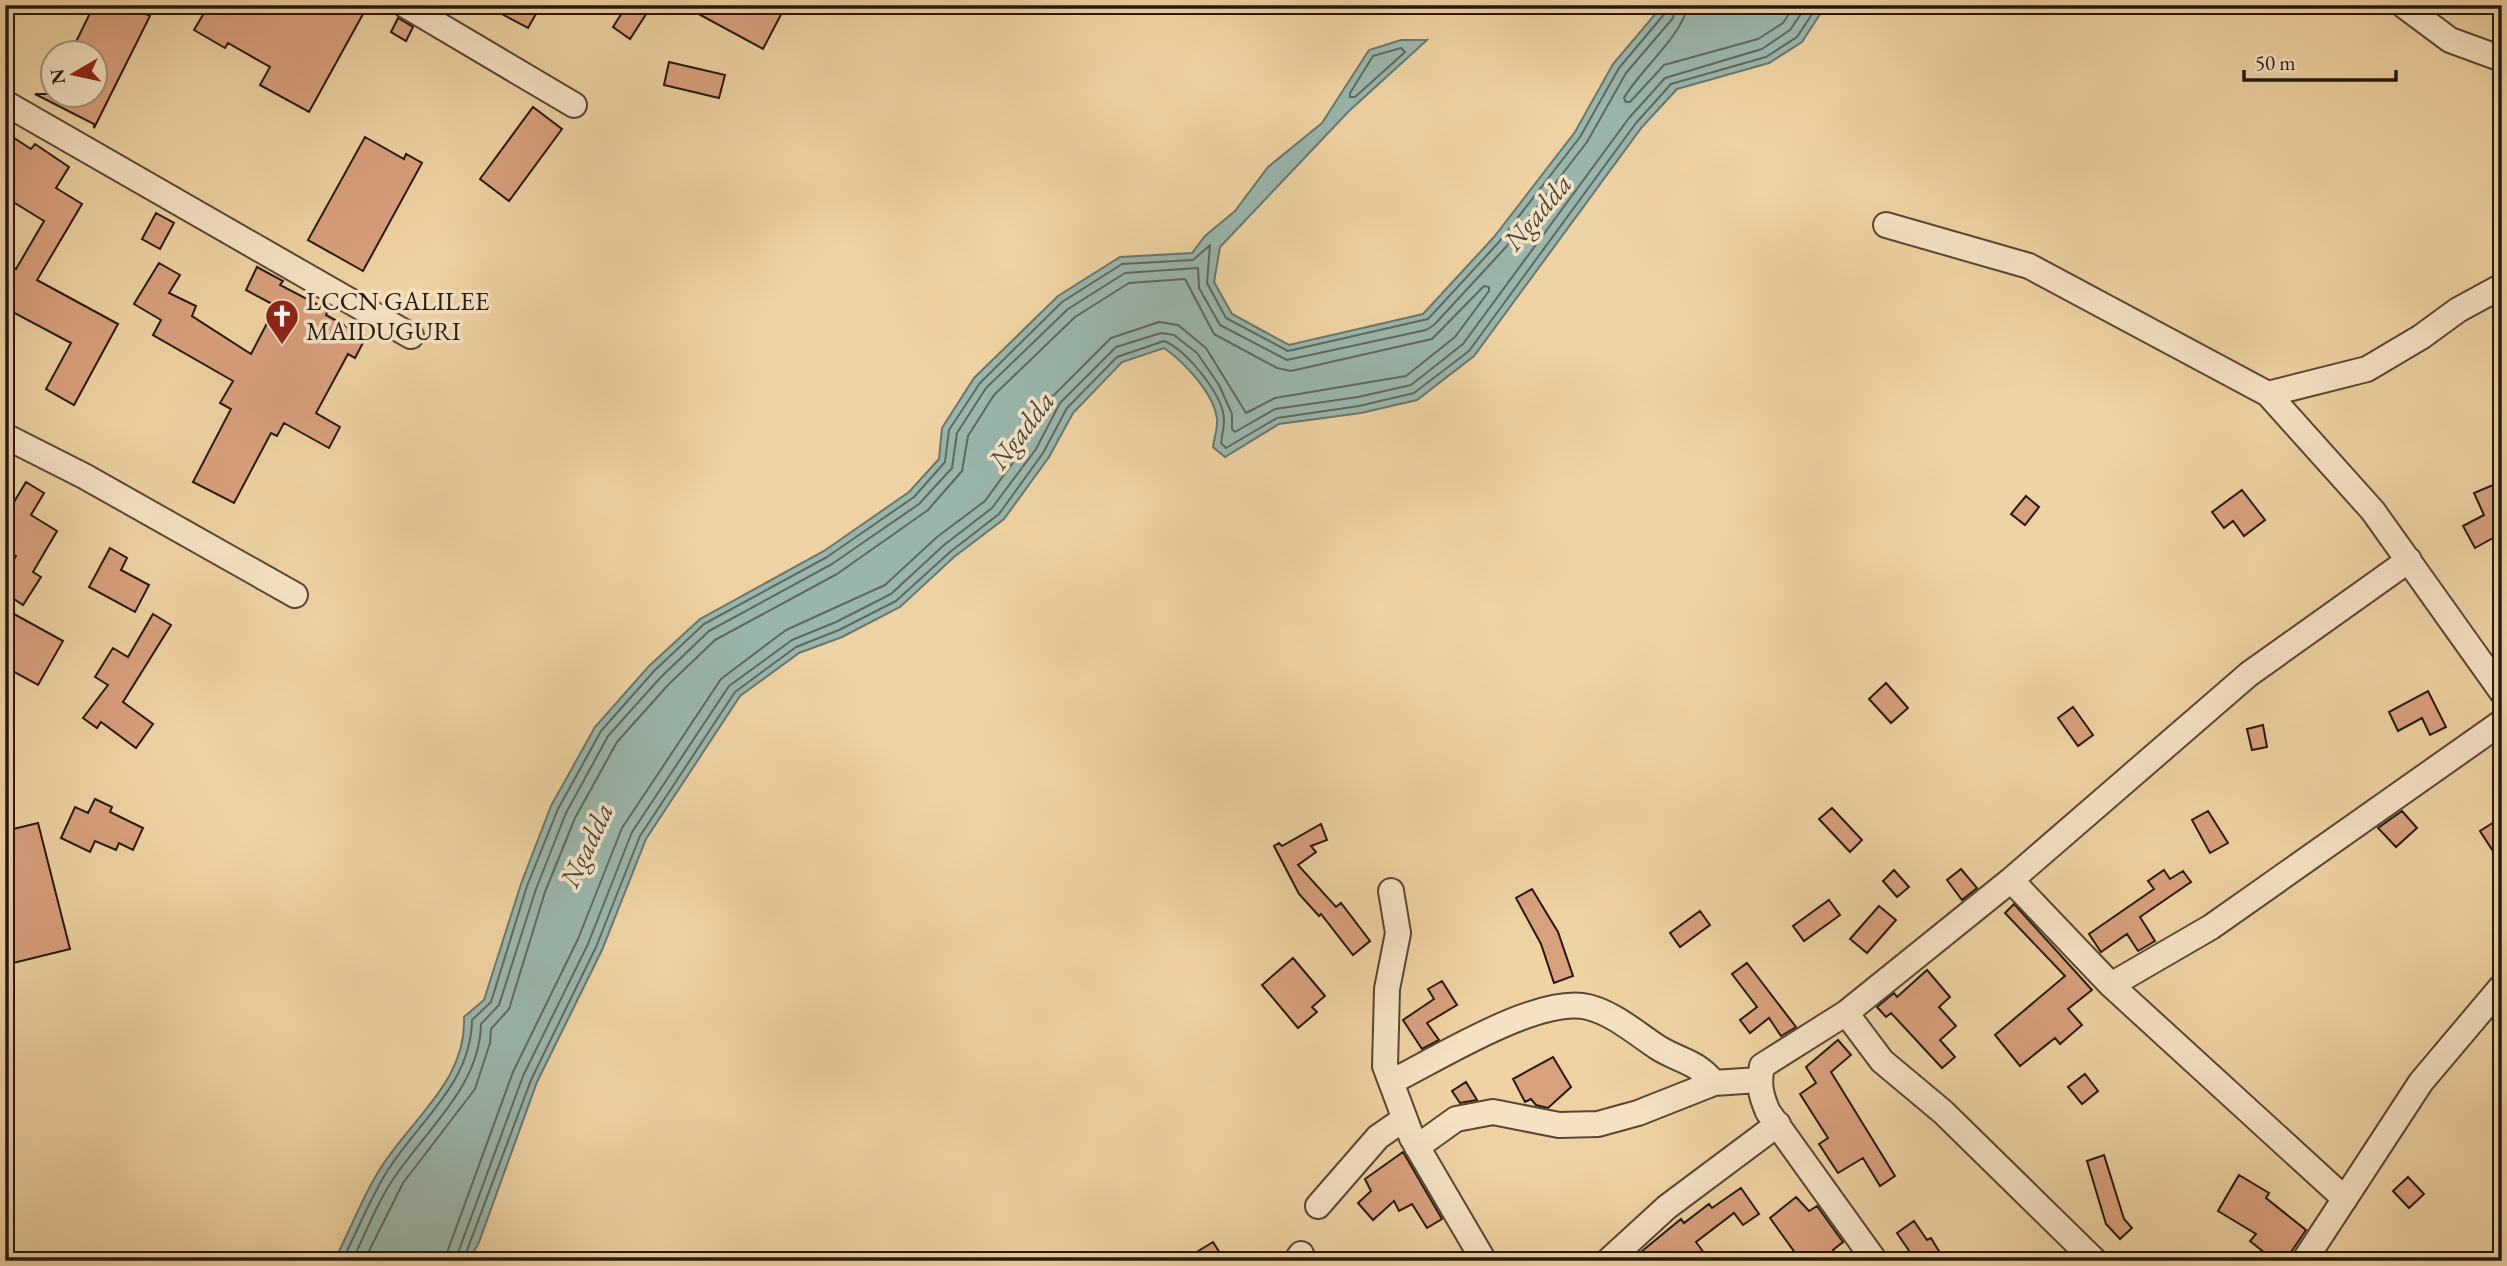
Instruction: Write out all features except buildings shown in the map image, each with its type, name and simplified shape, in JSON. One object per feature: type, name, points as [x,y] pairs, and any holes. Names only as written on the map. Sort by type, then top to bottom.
[{"type":"street","points":[[405,5],[574,105]]},
{"type":"street","points":[[2403,5],[2450,40],[2502,59]]},
{"type":"street","points":[[5,103],[411,336]]},
{"type":"street","points":[[1886,225],[2029,266],[2268,394],[2374,511],[2502,692]]},
{"type":"street","points":[[2268,394],[2367,369],[2421,337],[2458,310],[2502,286]]},
{"type":"street","points":[[5,436],[84,476],[295,595]]},
{"type":"street","points":[[1875,1261],[1761,1097],[1759,1080],[1762,1066],[1846,1013],[2011,880],[2249,674],[2409,560]]},
{"type":"street","points":[[2111,985],[2211,927],[2502,722]]},
{"type":"street","points":[[2011,880],[2111,985],[2345,1199]]},
{"type":"street","points":[[1391,891],[1398,933],[1387,989],[1385,1066],[1417,1147],[1483,1261]]},
{"type":"street","points":[[2304,1261],[2421,1082],[2502,986]]},
{"type":"street","points":[[1391,1082],[1501,1025],[1567,1006],[1588,1007],[1614,1018],[1665,1052],[1702,1068],[1714,1083]]},
{"type":"street","points":[[1846,1013],[1882,1061],[1943,1112],[2095,1261]]},
{"type":"street","points":[[1417,1147],[1456,1119],[1493,1112],[1559,1125],[1598,1124],[1638,1113],[1714,1083],[1759,1080]]},
{"type":"street","points":[[1318,1206],[1378,1137],[1404,1119]]},
{"type":"street","points":[[1608,1261],[1667,1206],[1778,1124]]},
{"type":"water","name":"Ngadda","points":[[1663,5],[1826,5],[1802,42],[1769,63],[1677,89],[1642,127],[1474,356],[1417,400],[1361,413],[1279,424],[1225,457],[1213,447],[1217,419],[1215,409],[1197,379],[1180,361],[1164,348],[1122,362],[1073,413],[1049,457],[1004,519],[954,557],[900,607],[842,637],[799,653],[740,696],[646,839],[602,950],[537,1082],[479,1242],[469,1261],[334,1261],[380,1169],[435,1098],[457,1061],[463,1040],[464,1017],[484,1000],[521,884],[551,806],[595,727],[649,666],[700,619],[824,551],[909,492],[939,459],[942,428],[974,378],[1058,296],[1120,257],[1192,253],[1205,236],[1235,211],[1268,167],[1322,123],[1369,50],[1401,40],[1427,40],[1349,111],[1220,247],[1214,282],[1232,314],[1289,345],[1423,314],[1494,237],[1575,132],[1613,64]]},
{"type":"place","name":"LCCN GALILEE MAIDUGURI","points":[[282,346]]}]
